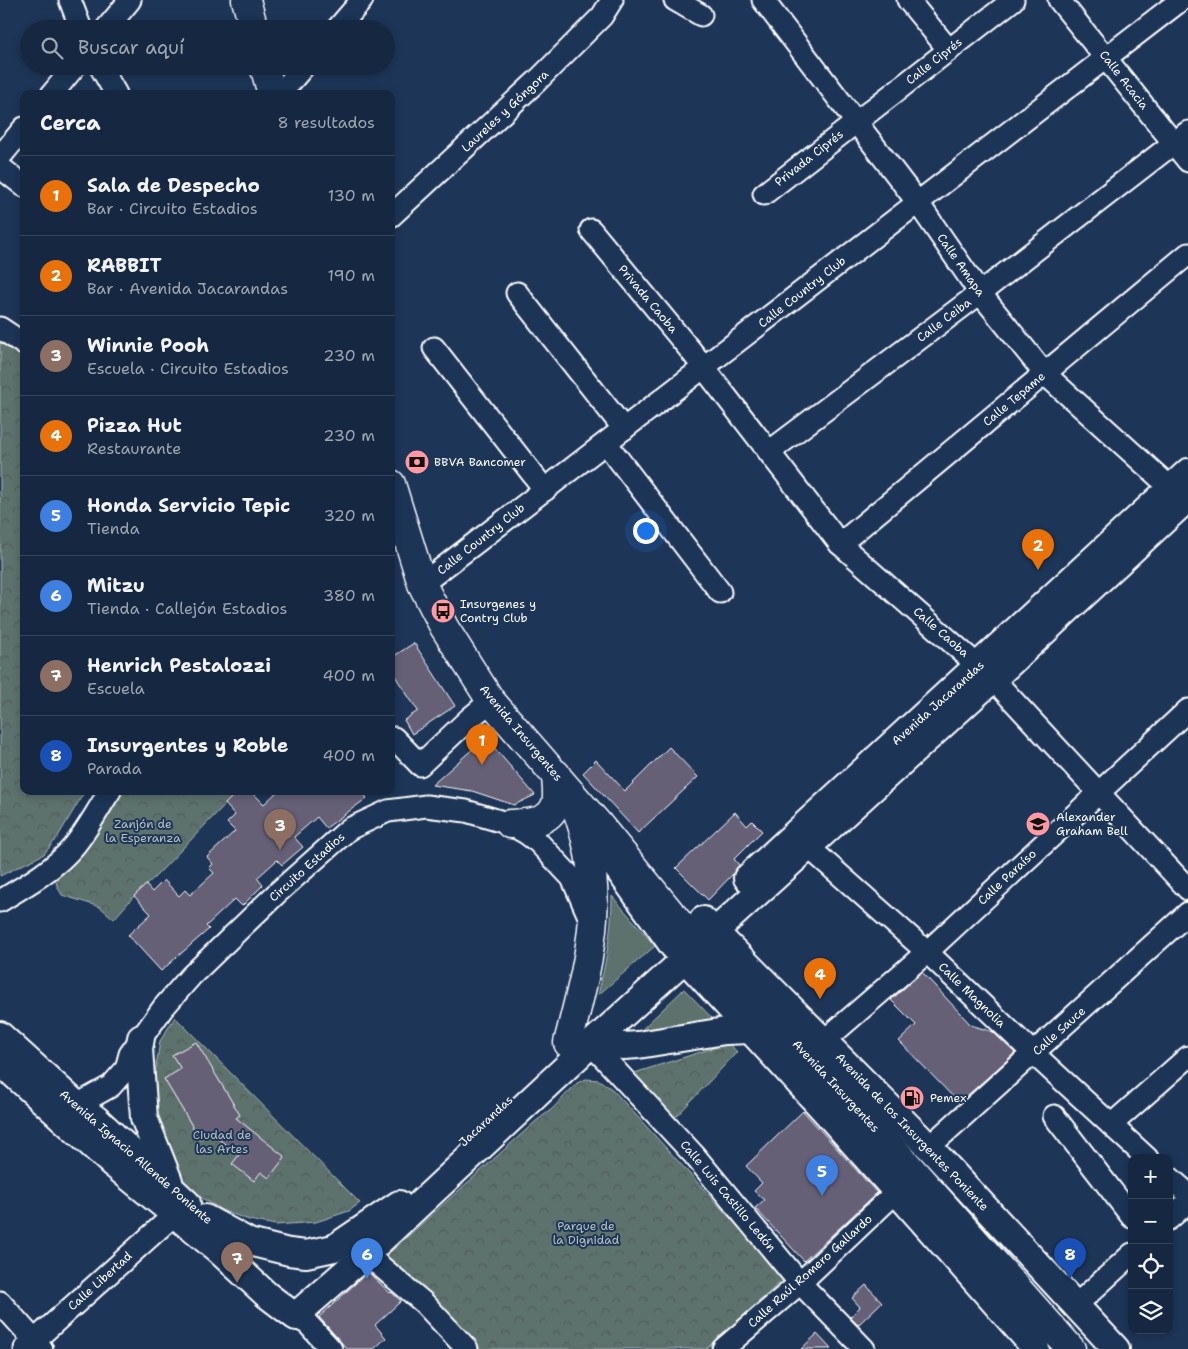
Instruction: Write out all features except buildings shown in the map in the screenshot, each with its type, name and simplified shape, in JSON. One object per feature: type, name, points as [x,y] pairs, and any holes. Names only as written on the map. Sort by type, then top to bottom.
[{"type":"highway","points":[[246,0],[252,20]]},
{"type":"highway","points":[[267,75],[271,90]]},
{"type":"highway","points":[[395,497],[422,584]]},
{"type":"highway","name":"Avenida Insurgentes","points":[[422,584],[444,627],[491,701],[599,824],[694,940],[840,1088],[1071,1349]]},
{"type":"highway","points":[[510,824],[538,822],[550,815],[556,805],[556,774]]},
{"type":"highway","points":[[556,774],[574,802],[588,843],[594,880],[594,925],[585,977],[580,1044]]},
{"type":"highway","points":[[840,1088],[874,1093]]},
{"type":"main road","name":"Avenida Jacarandas","points":[[694,940],[1184,493]]},
{"type":"main road","points":[[694,940],[750,1030],[897,1191],[1032,1348]]},
{"type":"main road","name":"Avenida de los Insurgentes Poniente","points":[[694,940],[824,1041],[929,1147],[1116,1349]]},
{"type":"main road","name":"Jacarandas","points":[[297,1311],[399,1204],[694,940]]},
{"type":"main road","points":[[580,1044],[638,1045],[725,1030],[750,1030]]},
{"type":"main road","name":"Avenida Ignacio Allende Poniente","points":[[0,1035],[77,1105],[96,1118],[173,1202],[297,1311]]},
{"type":"main road","points":[[141,1038],[139,1049],[144,1118],[173,1202]]},
{"type":"main road","name":"Jacarandas","points":[[297,1311],[366,1254],[580,1044]]},
{"type":"main road","name":"Avenida Ignacio Allende Poniente","points":[[0,1062],[114,1165],[173,1202],[205,1218],[297,1311]]},
{"type":"main road","points":[[205,1218],[249,1242],[289,1252],[306,1254],[334,1248],[399,1204]]},
{"type":"street","points":[[70,0],[78,20]]},
{"type":"street","points":[[113,20],[130,0]]},
{"type":"street","points":[[345,20],[362,0]]},
{"type":"street","name":"Laureles y Góngora","points":[[395,212],[537,82],[602,16],[612,0]]},
{"type":"street","points":[[675,0],[700,15]]},
{"type":"street","name":"Calle Amapa","points":[[763,0],[855,123],[918,203],[980,293],[1045,374],[1184,493]]},
{"type":"street","points":[[908,0],[949,50]]},
{"type":"street","name":"Calle Ciprés","points":[[855,123],[1013,0]]},
{"type":"street","name":"Calle Acacia","points":[[1059,0],[1106,58],[1181,138],[1188,161]]},
{"type":"street","name":"Calle Country Club","points":[[422,584],[1181,0]]},
{"type":"street","points":[[55,90],[68,75]]},
{"type":"street","points":[[105,75],[114,90]]},
{"type":"street","points":[[283,90],[296,75]]},
{"type":"street","name":"Privada Ciprés","points":[[764,194],[855,123]]},
{"type":"street","points":[[0,157],[20,133]]},
{"type":"street","name":"Calle Ceiba","points":[[769,452],[1181,138]]},
{"type":"street","points":[[0,167],[20,183]]},
{"type":"street","name":"Privada Caoba","points":[[591,230],[703,368]]},
{"type":"street","name":"Calle Tepame","points":[[840,544],[1188,254]]},
{"type":"street","points":[[517,292],[624,429]]},
{"type":"street","points":[[0,328],[20,341]]},
{"type":"street","points":[[434,348],[545,490]]},
{"type":"street","name":"Calle Caoba","points":[[703,368],[840,544],[986,672],[1099,791],[1188,889]]},
{"type":"street","points":[[606,443],[720,592]]},
{"type":"street","points":[[395,739],[420,765],[491,701]]},
{"type":"street","name":"Calle Paraíso","points":[[824,1041],[927,952],[1188,710]]},
{"type":"street","points":[[0,901],[44,872],[73,848],[86,831],[108,795]]},
{"type":"street","name":"Circuito Estadios","points":[[77,1105],[111,1086],[126,1069],[130,1054],[163,1008],[191,976],[276,894],[349,829],[388,811],[426,806],[466,811],[510,824],[538,842],[572,878],[594,925]]},
{"type":"street","name":"Calle Magnolia","points":[[801,841],[927,952],[1034,1054],[1144,1154]]},
{"type":"street","name":"Calle Sauce","points":[[929,1147],[1188,913]]},
{"type":"street","name":"Calle Luis Castillo Ledón","points":[[580,1044],[694,1155],[800,1283],[864,1349]]},
{"type":"street","points":[[1111,1125],[1188,1056]]},
{"type":"street","points":[[1054,1116],[1128,1212]]},
{"type":"street","points":[[1173,1181],[1188,1194]]},
{"type":"street","name":"Calle Raúl Romero Gallardo","points":[[723,1349],[800,1283],[897,1191]]},
{"type":"street","name":"Calle Libertad","points":[[34,1346],[173,1202]]},
{"type":"street","points":[[1173,1215],[1188,1202]]},
{"type":"street","points":[[366,1254],[424,1304],[467,1349]]},
{"type":"street","points":[[1076,1305],[1128,1258]]},
{"type":"street","points":[[0,1302],[34,1346]]},
{"type":"street","name":"Avenida Ignacio Allende Poniente","points":[[297,1311],[331,1349]]},
{"type":"green space","points":[[0,340],[20,354],[20,795],[83,795],[57,838],[44,854],[0,876]]},
{"type":"green space","name":"Zanjón de la Esperanza","points":[[119,795],[234,795],[157,875],[134,896],[114,919],[100,907],[62,895],[57,886],[55,877],[85,845]]},
{"type":"green space","points":[[612,896],[655,946],[598,995],[608,946]]},
{"type":"green space","points":[[684,989],[715,1021],[694,1022],[638,1033]]},
{"type":"green space","name":"Ciudad de las Artes","points":[[175,1017],[360,1203],[349,1211],[316,1222],[276,1225],[249,1220],[224,1211],[195,1194],[179,1177],[165,1157],[152,1093],[160,1041]]},
{"type":"green space","points":[[729,1043],[737,1052],[674,1119],[628,1075]]},
{"type":"green space","name":"Parque de la Dignidad","points":[[586,1079],[599,1080],[613,1090],[785,1278],[706,1349],[477,1349],[388,1263],[388,1254],[536,1121],[552,1109],[577,1083]]},
{"type":"place","name":"BBVA Bancomer","points":[[417,462]]},
{"type":"place","name":"RABBIT","points":[[1038,570]]},
{"type":"place","name":"Insurgenes y Contry Club","points":[[443,611]]},
{"type":"place","name":"Sala de Despecho","points":[[482,765]]},
{"type":"place","name":"Alexander Graham Bell","points":[[1038,824]]},
{"type":"place","name":"Winnie Pooh","points":[[280,850]]},
{"type":"place","name":"Pizza Hut","points":[[820,999]]},
{"type":"place","name":"Pemex","points":[[912,1098]]},
{"type":"place","name":"Honda Servicio Tepic","points":[[822,1196]]},
{"type":"place","name":"Mitzu","points":[[367,1279]]},
{"type":"place","name":"Insurgentes y Roble","points":[[1070,1279]]},
{"type":"place","name":"Henrich Pestalozzi","points":[[237,1283]]}]
